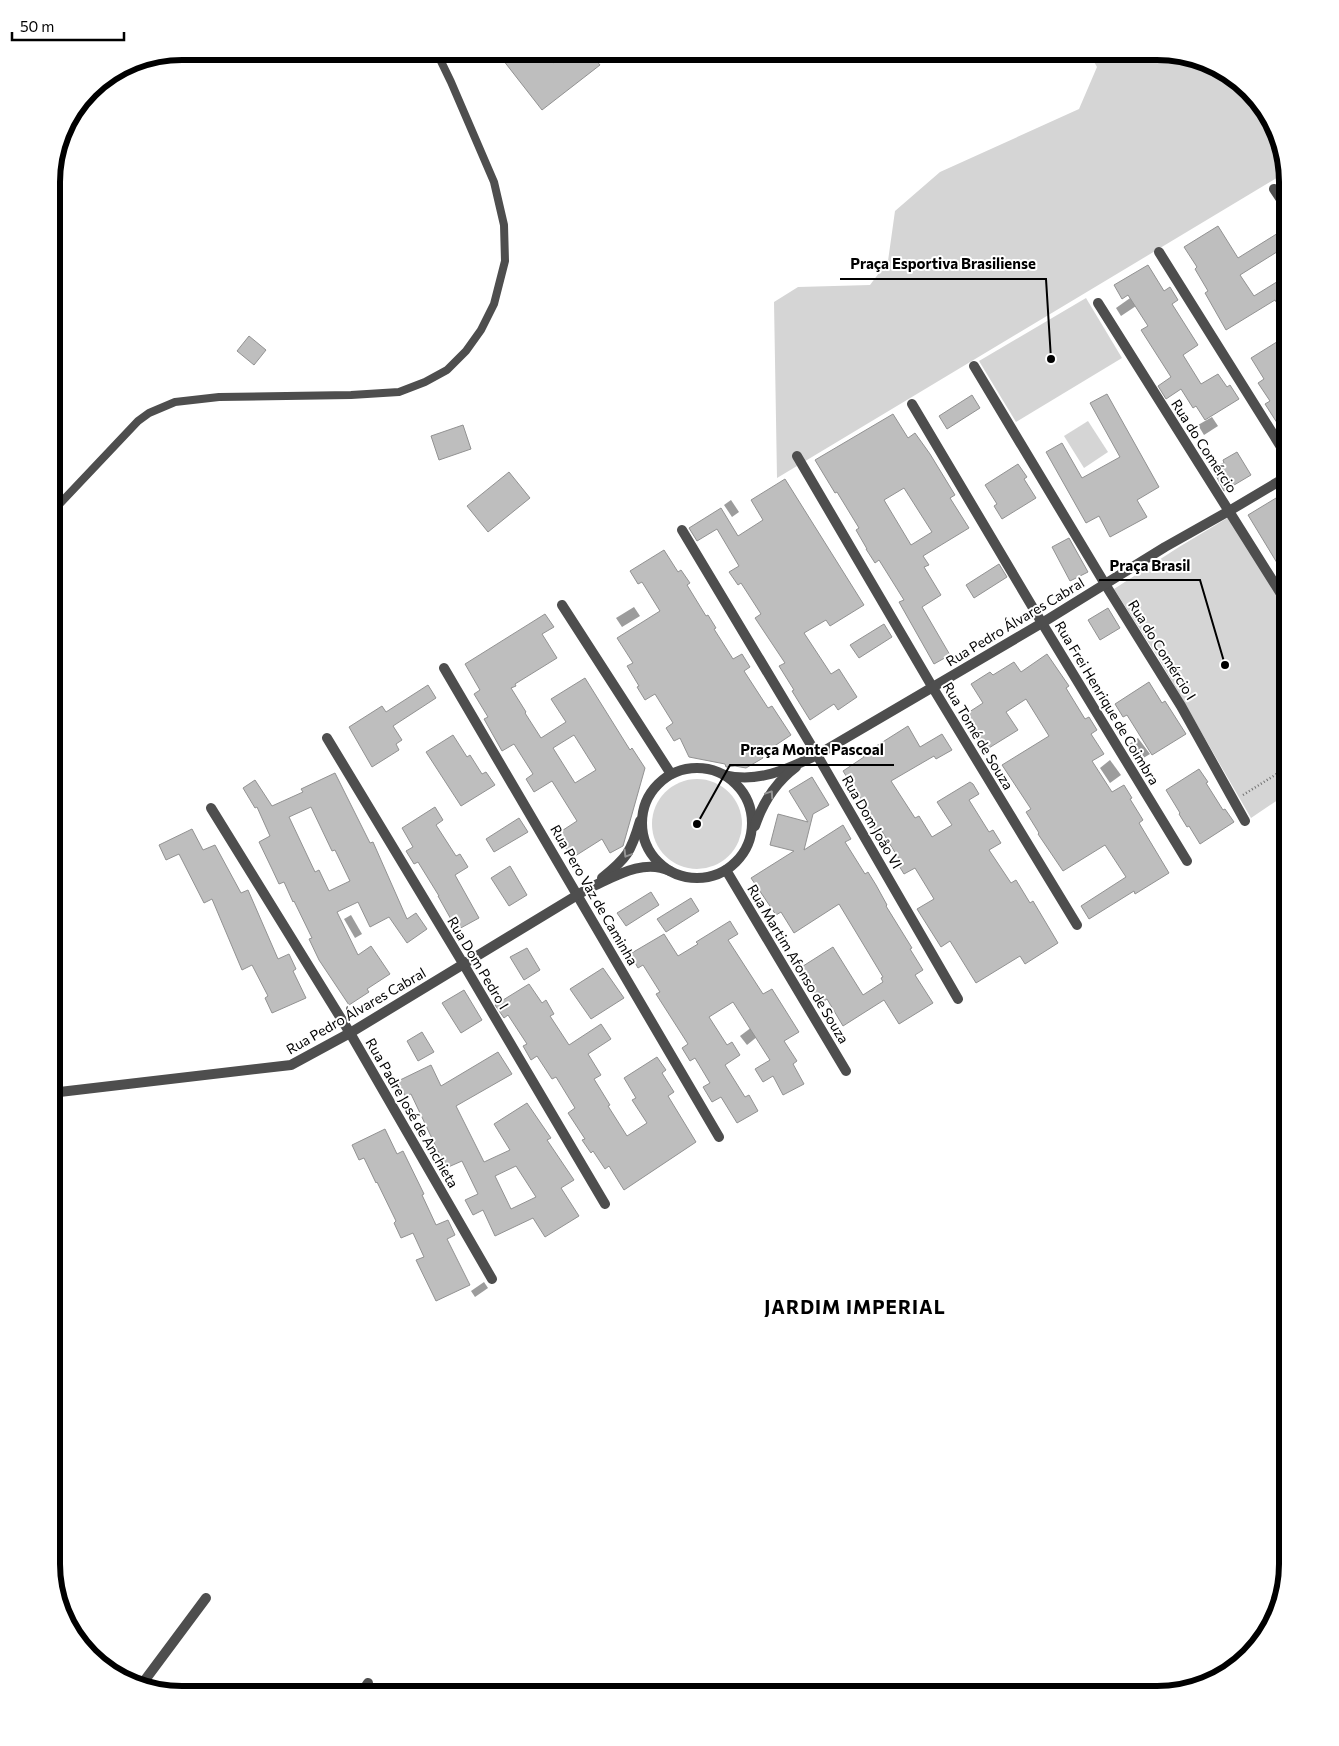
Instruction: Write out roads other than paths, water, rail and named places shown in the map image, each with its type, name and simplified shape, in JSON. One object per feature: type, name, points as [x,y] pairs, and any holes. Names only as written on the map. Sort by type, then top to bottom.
[{"type":"street","points":[[1274,189],[1279,196]]},
{"type":"street","points":[[1159,252],[1279,444]]},
{"type":"street","name":"Rua do Comércio","points":[[1098,303],[1279,591]]},
{"type":"street","name":"Rua do Comércio I","points":[[974,366],[1181,706],[1245,821]]},
{"type":"street","name":"Rua Frei Henrique de Coimbra","points":[[912,404],[1042,623],[1187,861]]},
{"type":"street","name":"Rua Tomé de Souza","points":[[797,456],[933,688],[1077,925]]},
{"type":"street","name":"Rua Pedro Álvares Cabral","points":[[751,839],[760,811],[774,788],[792,770],[1279,481]]},
{"type":"street","name":"Rua Dom Joåo VI","points":[[682,530],[817,754],[958,1000]]},
{"type":"street","points":[[562,605],[671,774]]},
{"type":"street","name":"Rua Pero Vaz de Caminha","points":[[444,668],[719,1137]]},
{"type":"street","name":"Rua Dom Pedro I","points":[[326,738],[464,965],[605,1204]]},
{"type":"street","name":"Rua Pedro Álvares Cabral","points":[[724,775],[748,778],[758,777],[807,760]]},
{"type":"street","points":[[698,768],[713,770],[724,775],[734,782],[748,800],[753,824],[751,839],[741,858],[726,870],[714,876],[701,878],[680,876],[670,871],[654,858],[646,843],[642,827],[644,808],[652,792],[671,774],[698,768]]},
{"type":"street","name":"Rua Padre José de Anchieta","points":[[211,808],[350,1033],[492,1279]]},
{"type":"street","name":"Rua Pedro Álvares Cabral","points":[[60,1091],[283,1067],[299,1062],[464,965],[589,888],[625,858],[632,844],[644,808]]},
{"type":"street","name":"Rua Pedro Álvares Cabral","points":[[589,888],[630,870],[643,867],[662,867],[670,871]]},
{"type":"street","name":"Rua Martim Afonso de Souza","points":[[726,870],[846,1071]]},
{"type":"street","points":[[145,1680],[206,1598]]},
{"type":"lane","points":[[60,505],[138,421],[149,413],[175,402],[219,397],[351,395],[399,392],[425,382],[447,370],[466,351],[481,330],[494,304],[505,261],[504,225],[494,182],[440,60]]},
{"type":"place","name":"Praça Esportiva Brasiliense","points":[[1051,359]]},
{"type":"place","name":"Praça Brasil","points":[[1225,665]]},
{"type":"place","name":"Praça Monte Pascoal","points":[[697,824]]},
{"type":"district","name":"JARDIM IMPERIAL","points":[[855,1307]]}]
